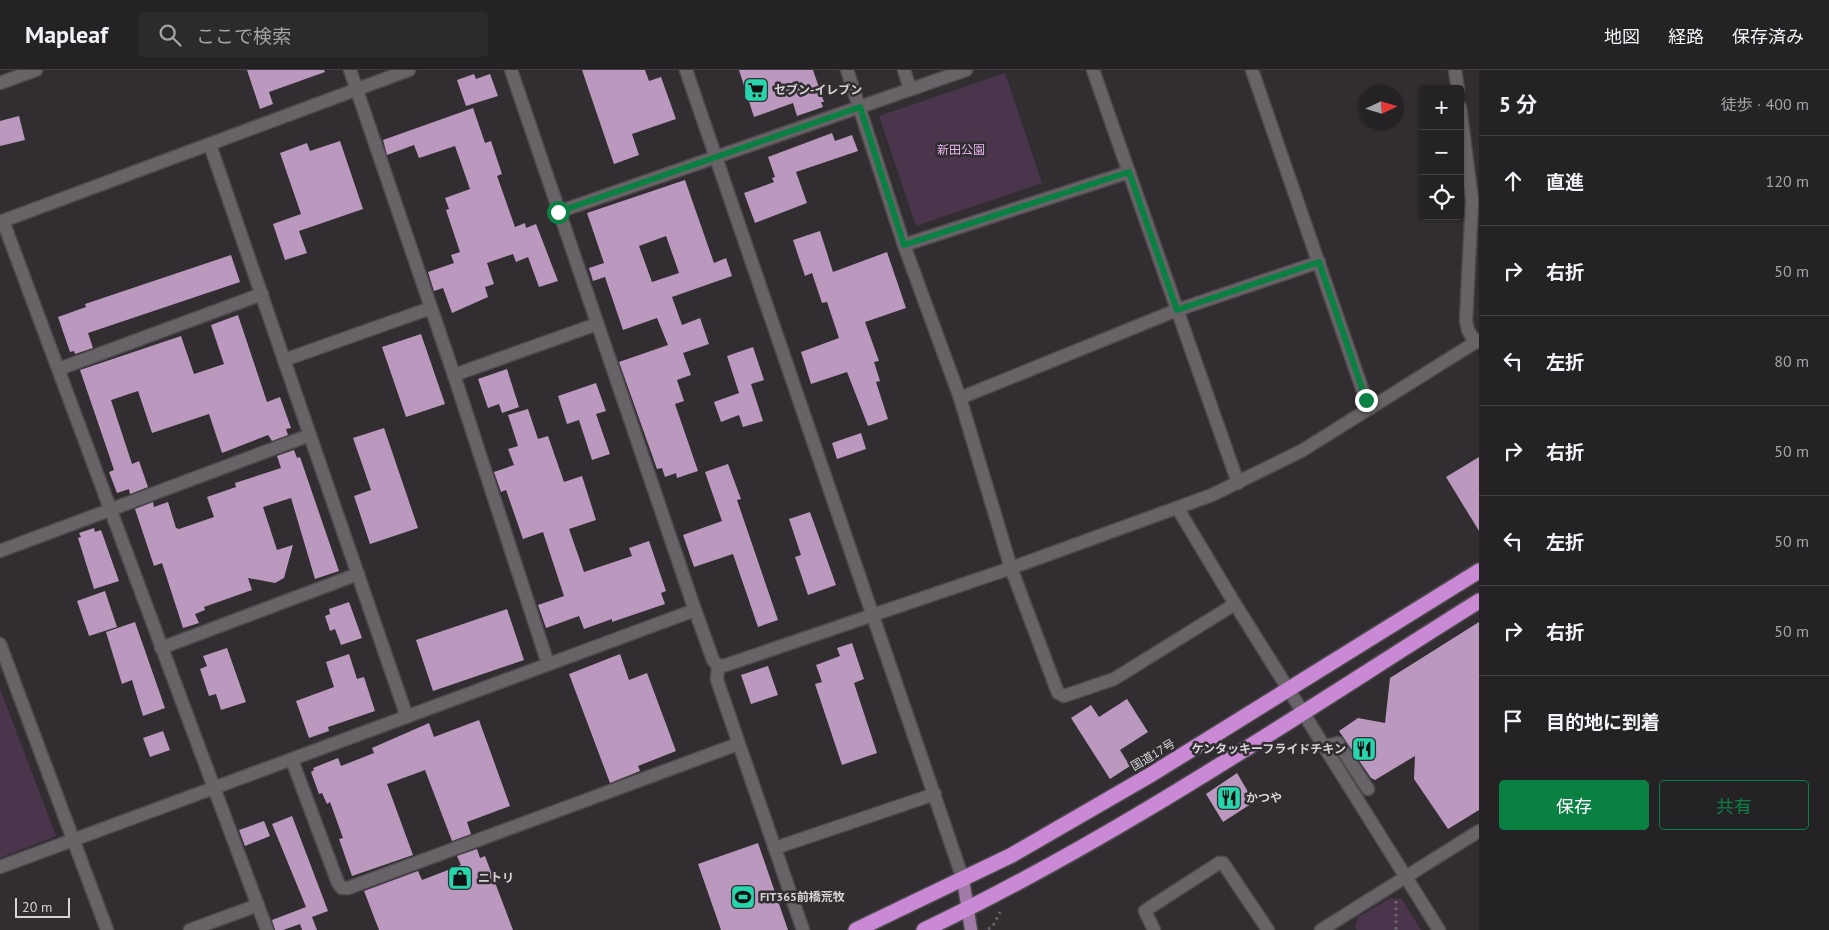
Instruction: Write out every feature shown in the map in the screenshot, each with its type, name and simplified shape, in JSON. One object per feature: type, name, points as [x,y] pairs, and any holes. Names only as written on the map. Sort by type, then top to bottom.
[{"type":"highway","name":"国道17号","points":[[856,930],[1012,855],[1152,774],[1479,571]]},
{"type":"highway","points":[[924,930],[1020,884],[1159,803],[1479,601]]},
{"type":"main road","points":[[963,878],[971,930]]},
{"type":"street","points":[[0,83],[36,70]]},
{"type":"street","points":[[350,70],[454,375],[548,664]]},
{"type":"street","points":[[267,930],[59,369],[1,222],[409,70]]},
{"type":"street","points":[[512,70],[558,212],[695,610],[713,660],[718,666],[717,680],[803,930]]},
{"type":"street","points":[[686,70],[963,878]]},
{"type":"street","points":[[847,70],[904,245],[960,398],[1011,568],[1054,688],[1064,696],[1114,679],[1235,604]]},
{"type":"street","points":[[904,70],[910,90]]},
{"type":"street","points":[[558,212],[966,70]]},
{"type":"street","points":[[1093,70],[1238,483]]},
{"type":"street","points":[[1252,70],[1366,400],[1371,408]]},
{"type":"street","points":[[1455,70],[1457,85]]},
{"type":"street","points":[[718,666],[726,665],[1011,568],[1178,509],[1238,483],[1296,454],[1477,341],[1468,330],[1466,321],[1472,200],[1472,148],[1464,121]]},
{"type":"street","points":[[210,145],[407,717]]},
{"type":"street","points":[[904,245],[1129,172]]},
{"type":"street","points":[[960,398],[1177,310],[1319,262]]},
{"type":"street","points":[[59,369],[262,294]]},
{"type":"street","points":[[284,360],[431,308]]},
{"type":"street","points":[[454,375],[597,324]]},
{"type":"street","points":[[0,551],[310,435]]},
{"type":"street","points":[[1178,509],[1235,604],[1439,930]]},
{"type":"street","points":[[161,648],[358,574]]},
{"type":"street","points":[[0,867],[695,610]]},
{"type":"street","points":[[0,644],[107,930]]},
{"type":"street","points":[[1325,746],[1338,743],[1368,789]]},
{"type":"street","points":[[292,760],[338,883],[342,888],[348,888],[738,744]]},
{"type":"street","points":[[775,848],[935,794]]},
{"type":"street","points":[[1321,930],[1479,831]]},
{"type":"street","points":[[1154,930],[1146,916],[1145,912],[1148,908],[1219,863],[1223,863],[1268,930]]},
{"type":"street","points":[[190,930],[258,905]]},
{"type":"street","points":[[1339,919],[1347,930]]},
{"type":"path","points":[[1396,896],[1396,930]]},
{"type":"path","points":[[988,929],[993,926],[996,915],[1002,908]]},
{"type":"green space","name":"新田公園","points":[[1005,73],[1042,183],[916,226],[879,116]]},
{"type":"green space","points":[[0,689],[56,836],[0,858]]},
{"type":"green space","points":[[1391,898],[1402,899],[1421,930],[1357,930],[1355,927],[1358,917]]},
{"type":"building","points":[[247,70],[324,70],[325,72],[269,92],[273,104],[260,109]]},
{"type":"building","points":[[582,70],[645,70],[649,81],[661,77],[676,119],[632,134],[639,155],[614,164]]},
{"type":"building","points":[[739,70],[813,70],[824,102],[821,102],[823,107],[797,116],[793,103],[754,117]]},
{"type":"building","points":[[474,74],[476,79],[490,74],[498,96],[466,106],[457,80]]},
{"type":"building","points":[[473,108],[485,143],[491,141],[502,174],[497,176],[515,227],[525,223],[526,228],[536,224],[558,281],[539,287],[528,257],[516,262],[513,254],[487,263],[494,284],[485,287],[488,297],[452,313],[443,288],[434,291],[428,272],[454,263],[451,255],[460,252],[446,210],[449,209],[445,198],[470,189],[455,146],[419,158],[414,145],[387,155],[383,140]]},
{"type":"building","points":[[19,116],[25,140],[0,146],[0,121]]},
{"type":"building","points":[[832,133],[835,141],[852,135],[858,151],[796,172],[807,203],[755,223],[744,193],[774,182],[772,178],[775,177],[768,157]]},
{"type":"building","points":[[340,141],[363,209],[299,231],[307,253],[285,260],[273,224],[301,214],[280,153],[307,143],[310,151]]},
{"type":"building","points":[[685,180],[714,263],[726,258],[732,276],[672,297],[682,325],[700,318],[709,344],[683,353],[691,375],[677,380],[684,401],[675,404],[698,471],[677,478],[676,473],[665,477],[662,468],[657,469],[619,362],[668,345],[657,318],[623,330],[605,277],[593,281],[589,268],[604,263],[587,213]],"holes":[[[666,236],[679,273],[652,282],[639,246]]]},
{"type":"building","points":[[820,231],[833,272],[887,252],[906,308],[865,322],[879,361],[874,362],[880,381],[876,382],[888,419],[868,426],[847,372],[811,384],[801,352],[839,338],[827,302],[822,303],[812,273],[805,276],[793,240]]},
{"type":"building","points":[[231,255],[240,282],[88,333],[93,348],[75,354],[74,351],[70,352],[58,317],[86,307],[85,304]]},
{"type":"building","points":[[238,315],[267,402],[280,397],[291,428],[286,429],[288,435],[272,441],[268,435],[222,453],[209,414],[152,433],[138,391],[111,400],[132,464],[139,461],[148,487],[130,494],[129,489],[117,493],[109,472],[114,470],[80,370],[181,336],[194,374],[224,364],[211,325]]},
{"type":"building","points":[[421,334],[445,404],[406,417],[382,347]]},
{"type":"building","points":[[753,347],[764,380],[751,384],[763,421],[743,427],[739,415],[721,422],[714,402],[739,393],[727,356]]},
{"type":"building","points":[[507,369],[519,407],[502,413],[499,404],[488,408],[478,379]]},
{"type":"building","points":[[596,383],[606,411],[596,414],[610,454],[592,460],[579,420],[567,424],[558,396]]},
{"type":"building","points":[[528,409],[538,439],[548,436],[564,482],[582,476],[596,520],[569,529],[584,572],[632,556],[629,548],[649,541],[666,591],[661,593],[665,604],[612,622],[612,619],[584,629],[579,616],[546,628],[538,605],[564,596],[543,532],[523,539],[506,490],[501,492],[494,472],[514,465],[508,449],[518,446],[508,415]]},
{"type":"building","points":[[384,428],[418,528],[370,544],[354,496],[371,490],[353,438]]},
{"type":"building","points":[[861,433],[866,449],[837,459],[832,443]]},
{"type":"building","points":[[294,450],[297,458],[300,457],[339,571],[315,579],[291,498],[263,507],[277,550],[293,545],[284,578],[275,583],[248,578],[252,590],[204,607],[205,610],[195,614],[199,623],[183,628],[162,563],[154,566],[135,509],[153,502],[154,507],[168,502],[176,528],[179,529],[214,517],[207,497],[236,487],[235,483],[281,468],[277,456]]},
{"type":"building","points":[[1479,457],[1479,531],[1446,477]]},
{"type":"building","points":[[728,464],[741,499],[737,500],[778,620],[758,627],[733,554],[694,567],[683,535],[722,521],[705,472]]},
{"type":"building","points":[[810,512],[836,585],[808,595],[795,557],[801,555],[789,519]]},
{"type":"building","points":[[94,528],[95,532],[101,530],[119,581],[94,589],[78,538],[81,537],[79,533]]},
{"type":"building","points":[[105,591],[117,627],[89,636],[77,601]]},
{"type":"building","points":[[349,602],[362,638],[341,645],[335,629],[330,631],[325,616],[330,614],[329,609]]},
{"type":"building","points":[[507,609],[524,660],[433,691],[416,640]]},
{"type":"building","points":[[135,622],[165,708],[143,716],[132,680],[122,684],[106,632]]},
{"type":"building","points":[[1479,622],[1479,810],[1448,829],[1414,779],[1415,756],[1375,780],[1371,778],[1339,731],[1358,718],[1385,723],[1390,678]]},
{"type":"building","points":[[852,643],[864,679],[854,683],[877,753],[842,765],[815,684],[822,682],[816,665],[840,656],[837,648]]},
{"type":"building","points":[[227,648],[246,702],[221,710],[216,694],[209,696],[200,669],[207,666],[203,656]]},
{"type":"building","points":[[349,654],[357,679],[364,677],[375,711],[328,727],[329,731],[309,738],[296,701],[334,687],[326,662]]},
{"type":"building","points":[[620,654],[629,680],[647,673],[676,751],[638,766],[640,771],[610,783],[569,674]]},
{"type":"building","points":[[768,666],[778,695],[751,704],[741,675]]},
{"type":"building","points":[[1127,699],[1148,732],[1120,750],[1130,766],[1110,779],[1071,718],[1091,705],[1099,717]]},
{"type":"building","points":[[479,720],[510,806],[467,822],[471,834],[452,841],[425,770],[387,784],[413,855],[352,876],[339,839],[343,838],[330,802],[327,804],[322,793],[319,794],[311,772],[314,770],[313,768],[338,758],[341,766],[374,753],[372,748],[429,723],[434,737]]},
{"type":"building","points":[[163,731],[170,750],[150,757],[143,738]]},
{"type":"building","points":[[1237,773],[1254,802],[1223,822],[1206,794]]},
{"type":"building","points":[[292,816],[328,911],[312,917],[317,930],[302,930],[300,924],[283,930],[275,930],[272,920],[306,907],[272,824]]},
{"type":"building","points":[[264,821],[270,836],[245,846],[239,830]]},
{"type":"building","name":"FIT365前橋荒牧","points":[[758,843],[788,930],[721,930],[698,864]]},
{"type":"building","name":"ニトリ","points":[[477,849],[480,858],[485,856],[513,930],[379,930],[364,891],[418,871],[422,880],[461,865],[457,856]]},
{"type":"place","name":"セブン-イレブン","points":[[756,90]]},
{"type":"place","name":"ケンタッキーフライドチキン","points":[[1364,749]]},
{"type":"place","name":"かつや","points":[[1229,798]]},
{"type":"place","name":"ニトリ","points":[[460,878]]},
{"type":"place","name":"FIT365前橋荒牧","points":[[743,897]]},
{"type":"route","points":[[558,212],[860,107],[904,245],[1129,172],[1177,310],[1319,262],[1366,400]]}]
